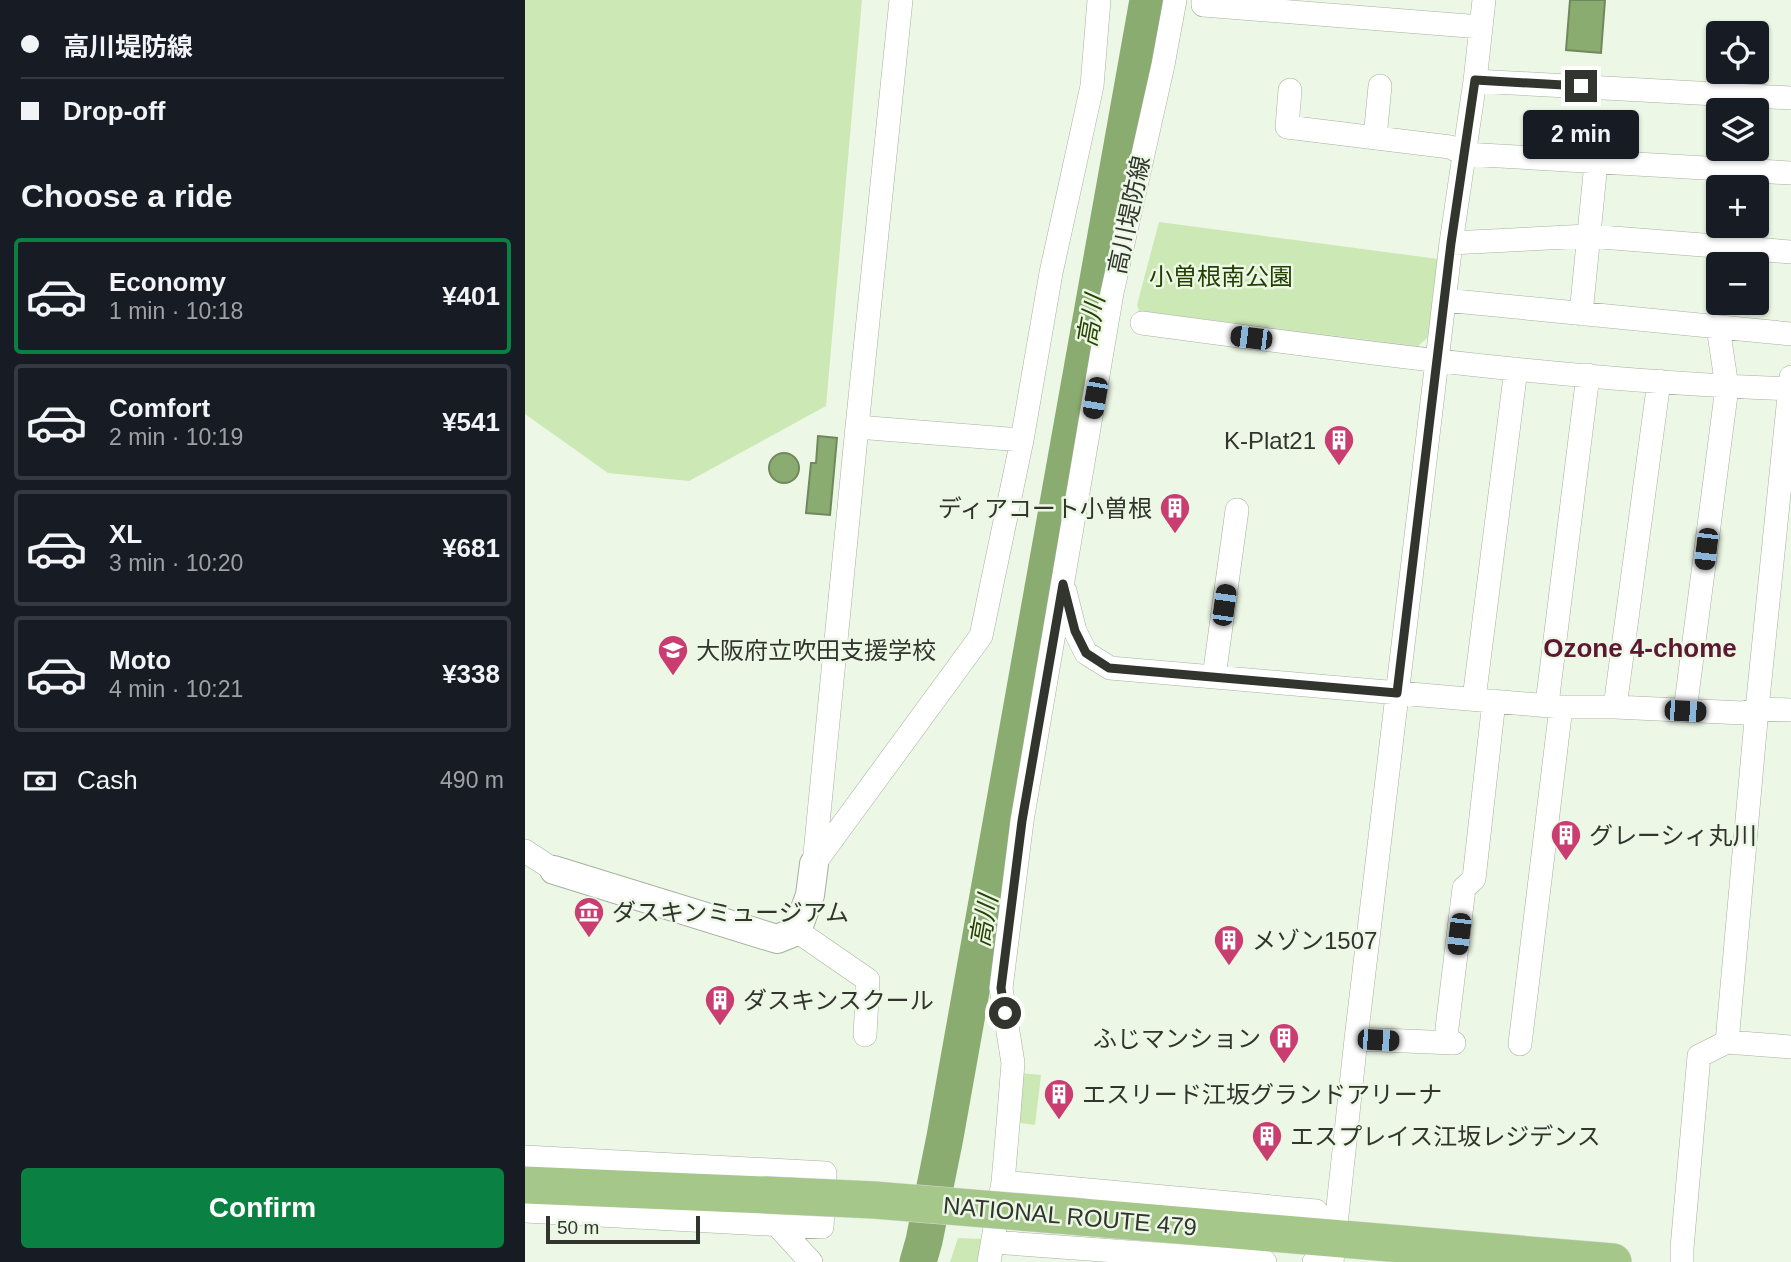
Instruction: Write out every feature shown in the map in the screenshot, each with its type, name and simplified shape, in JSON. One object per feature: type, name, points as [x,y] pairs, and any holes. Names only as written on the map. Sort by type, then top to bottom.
[{"type":"highway","name":"NATIONAL ROUTE 479","points":[[525,1185],[771,1210],[874,1200],[1082,1217],[1327,1254],[1613,1262]]},
{"type":"street","points":[[525,852],[554,870],[778,939],[797,931],[810,895],[814,864],[901,0]]},
{"type":"street","points":[[814,864],[981,636],[1022,440],[1051,273],[1092,86],[1099,0]]},
{"type":"street","name":"高川堤防線","points":[[991,1252],[1003,1182],[1013,1063],[1001,988],[1022,821],[1112,293],[1175,0]]},
{"type":"street","points":[[1203,0],[1203,5],[1481,27]]},
{"type":"street","points":[[1327,1254],[1356,1039],[1451,243],[1484,0]]},
{"type":"street","points":[[1475,80],[1791,98]]},
{"type":"street","points":[[1375,138],[1380,86]]},
{"type":"street","points":[[1290,90],[1287,127],[1450,147],[1464,154],[1791,173]]},
{"type":"street","points":[[1581,314],[1596,163]]},
{"type":"street","points":[[1451,243],[1588,236],[1791,252]]},
{"type":"street","points":[[1444,300],[1791,334]]},
{"type":"street","points":[[1142,323],[1437,362],[1727,387],[1791,385],[1757,709],[1727,1042]]},
{"type":"street","points":[[1685,711],[1727,387],[1718,327]]},
{"type":"street","points":[[1356,1039],[1450,1036],[1464,888],[1473,879],[1484,700],[1516,369]]},
{"type":"street","points":[[1520,1044],[1588,375]]},
{"type":"street","points":[[1615,707],[1659,381]]},
{"type":"street","points":[[857,427],[1022,440]]},
{"type":"street","points":[[1214,677],[1237,510]]},
{"type":"street","points":[[1063,584],[1075,631],[1086,653],[1109,668],[1554,705],[1743,713],[1757,709],[1791,710]]},
{"type":"street","points":[[797,931],[868,980],[865,1035]]},
{"type":"street","points":[[1682,1262],[1699,1056],[1727,1042],[1791,1047]]},
{"type":"street","points":[[525,1157],[825,1173],[822,1227],[771,1210],[525,1211]]},
{"type":"street","points":[[1003,1182],[1316,1211],[1327,1254]]},
{"type":"street","points":[[771,1210],[811,1262]]},
{"type":"street","points":[[991,1252],[1265,1262]]},
{"type":"green space","points":[[525,0],[862,0],[826,406],[689,481],[608,473],[525,414]]},
{"type":"green space","name":"小曽根南公園","points":[[1159,222],[1438,259],[1428,337],[1418,346],[1139,311],[1137,305]]},
{"type":"green space","points":[[1021,1073],[1041,1075],[1035,1125],[1015,1122]]},
{"type":"green space","points":[[958,1238],[982,1239],[978,1262],[950,1262]]},
{"type":"shaded area","points":[[1570,0],[1605,0],[1601,53],[1566,50]]},
{"type":"shaded area","points":[[818,436],[837,438],[830,515],[806,513],[811,463],[816,463]]},
{"type":"shaded area","points":[[784,453],[790,454],[798,462],[798,474],[790,482],[784,483],[778,482],[770,474],[769,468],[770,462],[778,454]]},
{"type":"waterway","name":"高川","points":[[918,1262],[945,1137],[1148,0]]},
{"type":"place","name":"K-Plat21","points":[[1339,467]]},
{"type":"place","name":"ディアコート小曽根","points":[[1175,535]]},
{"type":"place","name":"大阪府立吹田支援学校","points":[[673,677]]},
{"type":"place","name":"グレーシィ丸川","points":[[1566,862]]},
{"type":"place","name":"ダスキンミュージアム","points":[[589,939]]},
{"type":"place","name":"メゾン1507","points":[[1229,967]]},
{"type":"place","name":"ダスキンスクール","points":[[720,1027]]},
{"type":"place","name":"ふじマンション","points":[[1284,1065]]},
{"type":"place","name":"エスリード江坂グランドアリーナ","points":[[1059,1121]]},
{"type":"place","name":"エスプレイス江坂レジデンス","points":[[1267,1163]]},
{"type":"district","name":"Ozone 4-chome","points":[[1640,648]]},
{"type":"route","points":[[1005,1013],[1001,988],[1022,821],[1063,584],[1075,631],[1086,653],[1109,668],[1397,693],[1451,243],[1475,80],[1581,86]]}]
